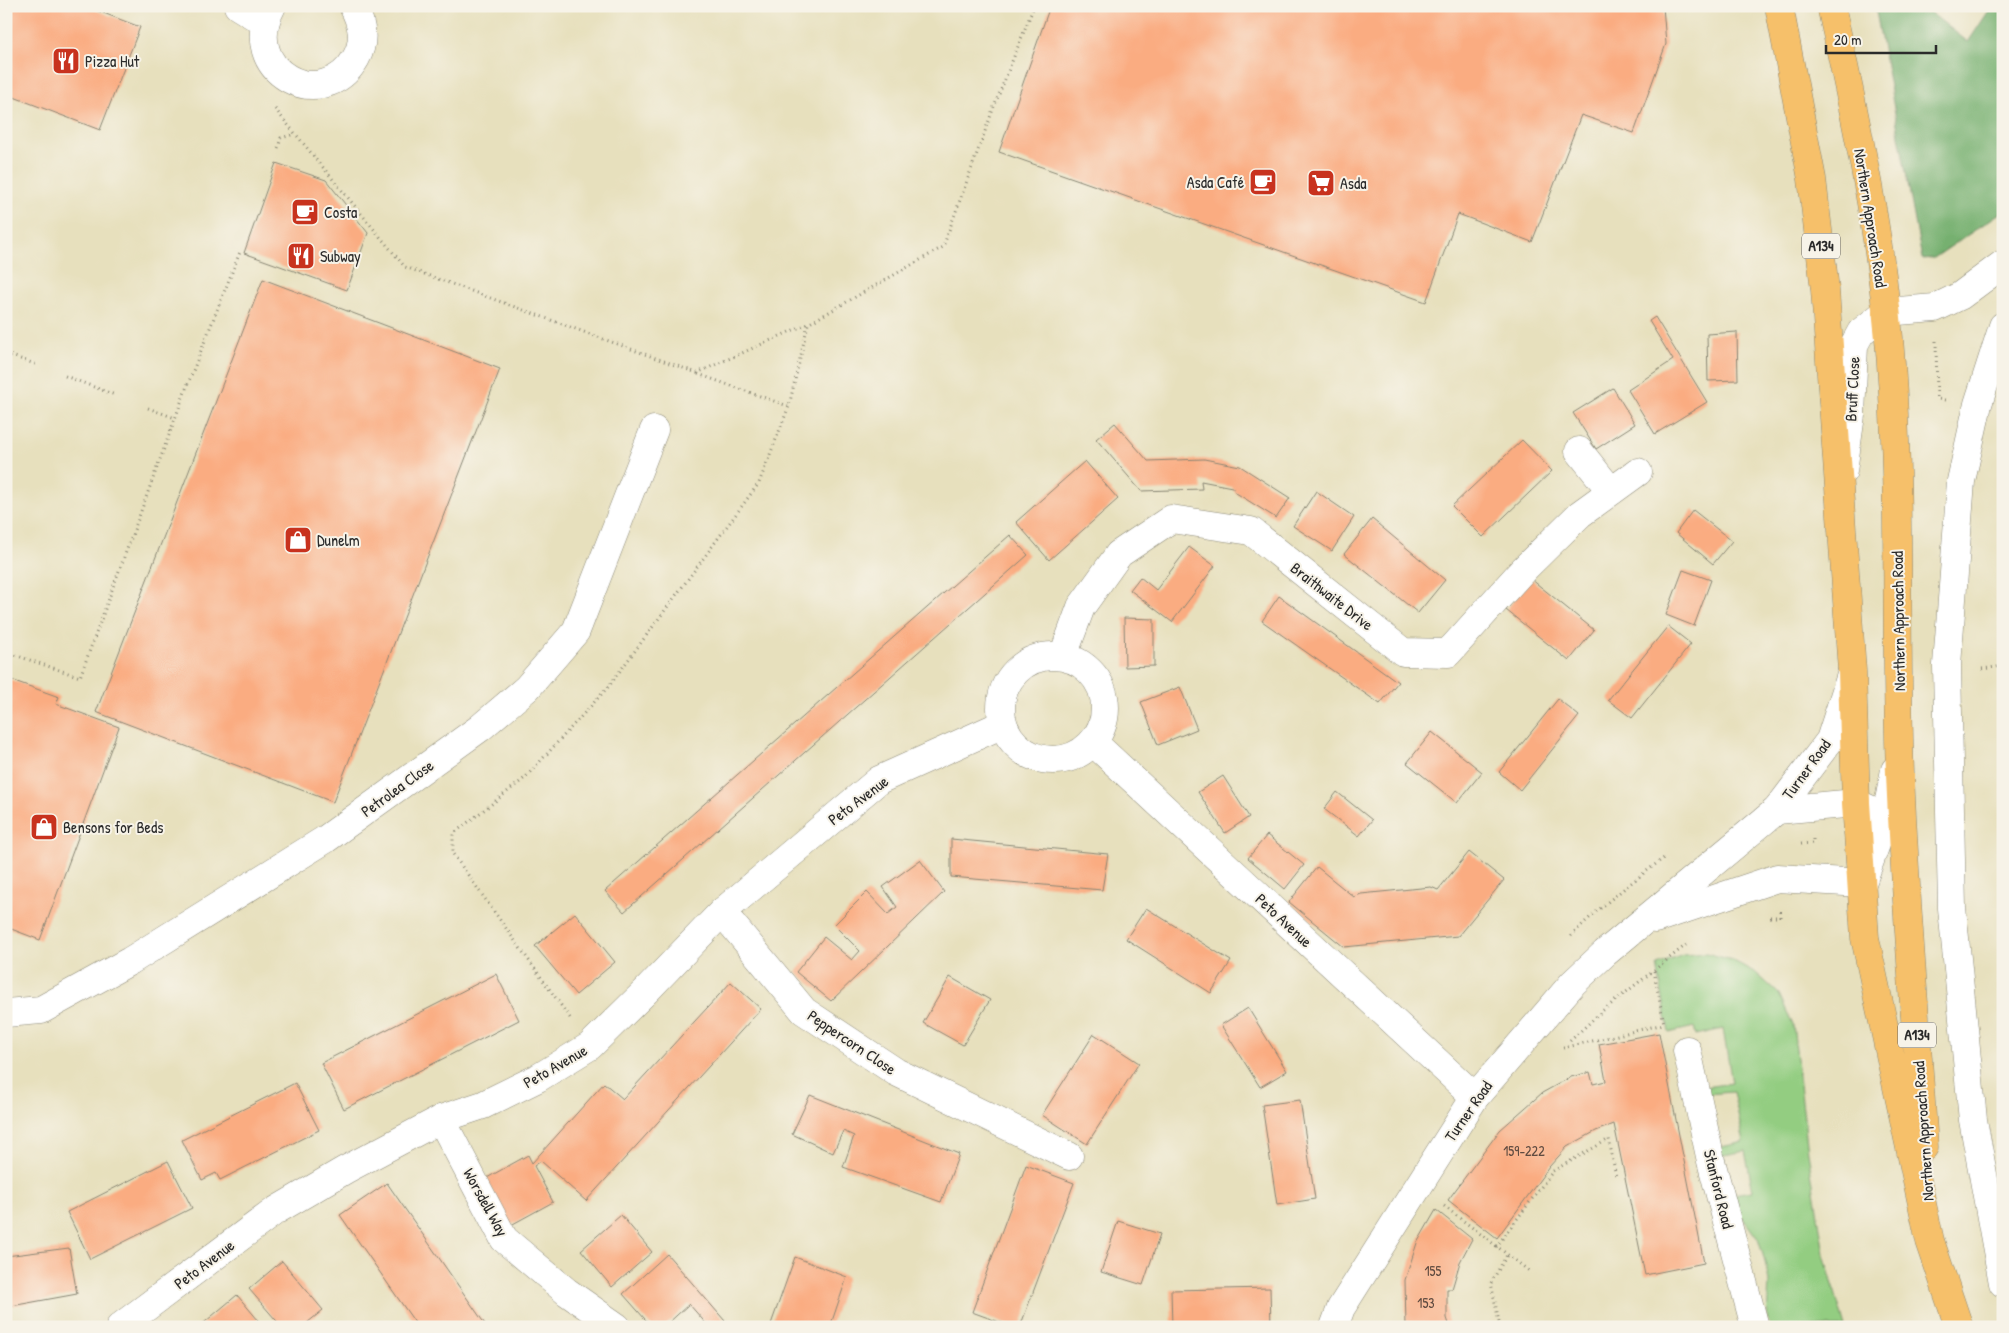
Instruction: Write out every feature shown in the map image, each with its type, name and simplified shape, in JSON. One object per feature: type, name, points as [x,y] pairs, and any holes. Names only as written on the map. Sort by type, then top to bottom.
[{"type":"main road","name":"A134","points":[[1779,6],[1813,188],[1826,290],[1852,671],[1856,803],[1862,883]]},
{"type":"main road","name":"Northern Approach Road","points":[[1832,6],[1868,191],[1886,312],[1896,432],[1900,748],[1894,823],[1930,1241]]},
{"type":"main road","name":"Northern Approach Road","points":[[1862,883],[1865,938],[1930,1241],[1959,1327]]},
{"type":"street","points":[[238,6],[268,14],[263,39],[267,56],[276,70],[290,80],[306,85],[323,84],[339,77],[352,66],[359,52],[362,36],[360,21],[353,6]]},
{"type":"street","points":[[1886,312],[1935,308],[1960,296],[2003,264]]},
{"type":"street","name":"Bruff Close","points":[[1839,489],[1851,415],[1854,345],[1861,332],[1886,312]]},
{"type":"street","points":[[2003,326],[1978,404],[1960,481],[1947,665],[1952,908],[1973,1120],[2003,1283]]},
{"type":"street","name":"Petrolea Close","points":[[6,1014],[41,1010],[130,961],[310,849],[480,728],[527,688],[576,631],[654,430]]},
{"type":"street","points":[[1579,451],[1611,491]]},
{"type":"street","name":"Braithwaite Drive","points":[[1063,656],[1081,607],[1119,554],[1171,519],[1251,531],[1403,652],[1448,653],[1524,569],[1580,514],[1638,472]]},
{"type":"street","points":[[1046,656],[1063,656],[1081,663],[1094,675],[1103,690],[1106,709],[1103,727],[1094,743],[1081,753],[1067,759],[1051,761],[1035,757],[1021,750],[1010,738],[1003,724],[1001,706],[1004,688],[1014,673],[1028,662],[1046,656]]},
{"type":"street","name":"Turner Road","points":[[1334,1327],[1341,1308],[1475,1097],[1573,983],[1605,953],[1777,810],[1830,740],[1852,671]]},
{"type":"street","name":"Peto Avenue","points":[[126,1325],[275,1211],[345,1170],[442,1119],[483,1105],[538,1078],[590,1046],[648,990],[722,912],[879,780],[1003,724]]},
{"type":"street","name":"Peto Avenue","points":[[1094,743],[1475,1097]]},
{"type":"street","name":"Turner Road","points":[[1777,810],[1856,803],[1894,823]]},
{"type":"street","points":[[1862,883],[1894,823]]},
{"type":"street","name":"Turner Road","points":[[1640,924],[1777,878],[1862,883]]},
{"type":"street","name":"Peppercorn Close","points":[[722,912],[804,1011],[896,1072],[993,1108],[1069,1156]]},
{"type":"street","name":"Stanford Road","points":[[1687,1050],[1711,1162],[1755,1327]]},
{"type":"street","name":"Worsdell Way","points":[[442,1119],[504,1239],[567,1292],[617,1327]]},
{"type":"path","points":[[697,373],[808,324],[944,247],[992,112],[1034,6]]},
{"type":"path","points":[[272,105],[405,267],[789,406]]},
{"type":"path","points":[[278,148],[281,138],[295,134]]},
{"type":"path","points":[[6,652],[80,678],[175,418],[240,252]]},
{"type":"path","points":[[590,1046],[453,854],[453,834],[525,778],[609,686],[759,483],[789,406],[808,324]]},
{"type":"path","points":[[6,354],[35,364]]},
{"type":"path","points":[[65,376],[115,395]]},
{"type":"path","points":[[148,408],[175,418]]},
{"type":"path","points":[[1982,679],[1982,669],[2003,666]]},
{"type":"path","points":[[1763,917],[1780,917]]},
{"type":"path","points":[[1556,1054],[1601,1012],[1693,940]]},
{"type":"path","points":[[1654,971],[1667,1038],[1687,1050]]},
{"type":"path","points":[[1997,1005],[2003,1044]]},
{"type":"path","points":[[1563,1048],[1664,1024]]},
{"type":"path","points":[[1496,1247],[1553,1171],[1609,1139],[1616,1177]]},
{"type":"path","points":[[1441,1204],[1529,1272]]},
{"type":"path","points":[[1500,1327],[1490,1283],[1507,1255]]},
{"type":"green space","points":[[1875,6],[1922,6],[1968,42],[1992,6],[2003,6],[2003,211],[1934,258],[1922,259]]},
{"type":"green space","points":[[1706,953],[1732,960],[1756,973],[1779,994],[1793,1025],[1808,1152],[1824,1254],[1845,1327],[1770,1327],[1767,1317],[1769,1282],[1758,1239],[1726,1195],[1753,1191],[1745,1151],[1719,1156],[1717,1148],[1744,1142],[1733,1092],[1707,1094],[1705,1087],[1732,1083],[1723,1029],[1696,1035],[1694,1027],[1669,1033],[1657,965],[1683,955]]},
{"type":"building","name":"Pizza Hut","points":[[6,6],[85,6],[140,27],[100,130],[6,94]]},
{"type":"building","name":"Asda","points":[[1050,6],[1663,6],[1666,44],[1634,133],[1581,115],[1532,242],[1458,214],[1426,302],[999,152]]},
{"type":"building","name":"Costa","points":[[276,163],[326,180],[368,233],[347,290],[244,253]]},
{"type":"building","name":"Dunelm","points":[[263,279],[500,369],[333,802],[96,712]]},
{"type":"building","points":[[1655,317],[1707,402],[1655,434],[1628,390],[1673,360],[1649,321]]},
{"type":"building","points":[[1737,332],[1738,380],[1708,381],[1707,334]]},
{"type":"building","points":[[1613,388],[1635,424],[1596,449],[1573,413]]},
{"type":"building","points":[[1115,423],[1148,461],[1204,459],[1240,466],[1290,498],[1276,518],[1236,493],[1232,487],[1201,481],[1202,489],[1141,491],[1096,439]]},
{"type":"building","points":[[1522,440],[1552,471],[1483,537],[1452,506]]},
{"type":"building","points":[[1085,461],[1118,499],[1049,560],[1016,522]]},
{"type":"building","points":[[1316,491],[1354,517],[1332,551],[1293,526]]},
{"type":"building","points":[[1693,510],[1732,541],[1713,564],[1676,533]]},
{"type":"building","points":[[1372,519],[1445,580],[1418,613],[1344,554]]},
{"type":"building","points":[[1010,535],[1028,555],[624,912],[605,891]]},
{"type":"building","points":[[1189,547],[1215,566],[1172,622],[1130,590],[1140,577],[1156,590]]},
{"type":"building","points":[[1683,570],[1711,580],[1694,626],[1666,615]]},
{"type":"building","points":[[1531,579],[1594,630],[1569,661],[1506,610]]},
{"type":"building","points":[[1279,596],[1398,682],[1380,704],[1262,621]]},
{"type":"building","points":[[1124,618],[1154,619],[1154,666],[1125,667]]},
{"type":"building","points":[[1668,626],[1691,644],[1632,718],[1608,700]]},
{"type":"building","name":"Bensons for Beds","points":[[6,678],[59,697],[56,704],[119,727],[40,940],[6,927]]},
{"type":"building","points":[[1180,687],[1197,729],[1158,745],[1141,702]]},
{"type":"building","points":[[1558,699],[1579,716],[1520,790],[1499,772]]},
{"type":"building","points":[[1432,732],[1482,772],[1457,803],[1407,763]]},
{"type":"building","points":[[1223,776],[1249,817],[1225,833],[1198,792]]},
{"type":"building","points":[[1337,792],[1372,820],[1359,836],[1324,809]]},
{"type":"building","points":[[1267,835],[1304,865],[1285,889],[1248,858]]},
{"type":"building","points":[[951,839],[1108,854],[1102,890],[951,877]]},
{"type":"building","points":[[1469,852],[1504,880],[1458,936],[1344,947],[1289,902],[1317,867],[1354,897],[1361,894],[1431,887],[1438,890]]},
{"type":"building","points":[[920,860],[944,892],[831,1001],[796,972],[824,937],[852,960],[860,951],[834,925],[867,892],[888,914],[897,907],[883,887]]},
{"type":"building","points":[[1146,908],[1231,961],[1211,993],[1126,939]]},
{"type":"building","points":[[575,913],[615,962],[576,995],[535,946]]},
{"type":"building","points":[[496,974],[519,1020],[344,1109],[321,1063]]},
{"type":"building","points":[[950,977],[990,1000],[963,1045],[923,1023]]},
{"type":"building","points":[[731,982],[761,1009],[586,1201],[541,1161],[534,1166],[553,1202],[511,1225],[485,1179],[528,1155],[532,1163],[604,1083],[623,1099]]},
{"type":"building","points":[[1248,1008],[1287,1071],[1260,1087],[1221,1025]]},
{"type":"building","points":[[1659,1033],[1704,1263],[1645,1275],[1614,1124],[1596,1131],[1567,1147],[1549,1167],[1497,1238],[1448,1200],[1500,1130],[1542,1093],[1571,1077],[1590,1072],[1593,1084],[1606,1081],[1599,1044]]},
{"type":"building","points":[[1094,1034],[1139,1063],[1087,1144],[1042,1115]]},
{"type":"building","points":[[295,1083],[319,1130],[220,1180],[216,1173],[202,1180],[182,1140]]},
{"type":"building","points":[[810,1095],[959,1154],[941,1202],[843,1167],[854,1136],[843,1131],[833,1153],[792,1134]]},
{"type":"building","points":[[1300,1100],[1315,1199],[1277,1205],[1262,1105]]},
{"type":"building","points":[[168,1161],[192,1208],[90,1259],[67,1212]]},
{"type":"building","points":[[1026,1165],[1074,1183],[1020,1327],[1013,1327],[972,1312]]},
{"type":"building","points":[[387,1183],[487,1327],[418,1327],[340,1215]]},
{"type":"building","points":[[1436,1210],[1472,1239],[1460,1262],[1452,1289],[1447,1289],[1447,1318],[1450,1327],[1406,1327],[1405,1280],[1417,1243]]},
{"type":"building","points":[[621,1215],[652,1252],[612,1287],[581,1250]]},
{"type":"building","points":[[1118,1221],[1160,1234],[1143,1285],[1101,1272]]},
{"type":"building","points":[[69,1248],[77,1294],[6,1307],[6,1256]]},
{"type":"building","points":[[667,1254],[725,1321],[718,1327],[709,1327],[689,1304],[664,1327],[652,1327],[623,1294]]},
{"type":"building","points":[[795,1257],[847,1277],[830,1327],[770,1327]]},
{"type":"building","points":[[282,1261],[323,1310],[302,1327],[282,1327],[249,1289]]},
{"type":"building","points":[[1270,1288],[1271,1327],[1172,1327],[1171,1290]]},
{"type":"building","points":[[237,1295],[264,1327],[199,1327]]},
{"type":"place","name":"Pizza Hut","points":[[66,61]]},
{"type":"place","name":"Asda Café","points":[[1263,182]]},
{"type":"place","name":"Asda","points":[[1321,183]]},
{"type":"place","name":"Costa","points":[[305,212]]},
{"type":"place","name":"Subway","points":[[301,256]]},
{"type":"place","name":"Dunelm","points":[[298,540]]},
{"type":"place","name":"Bensons for Beds","points":[[44,827]]}]
